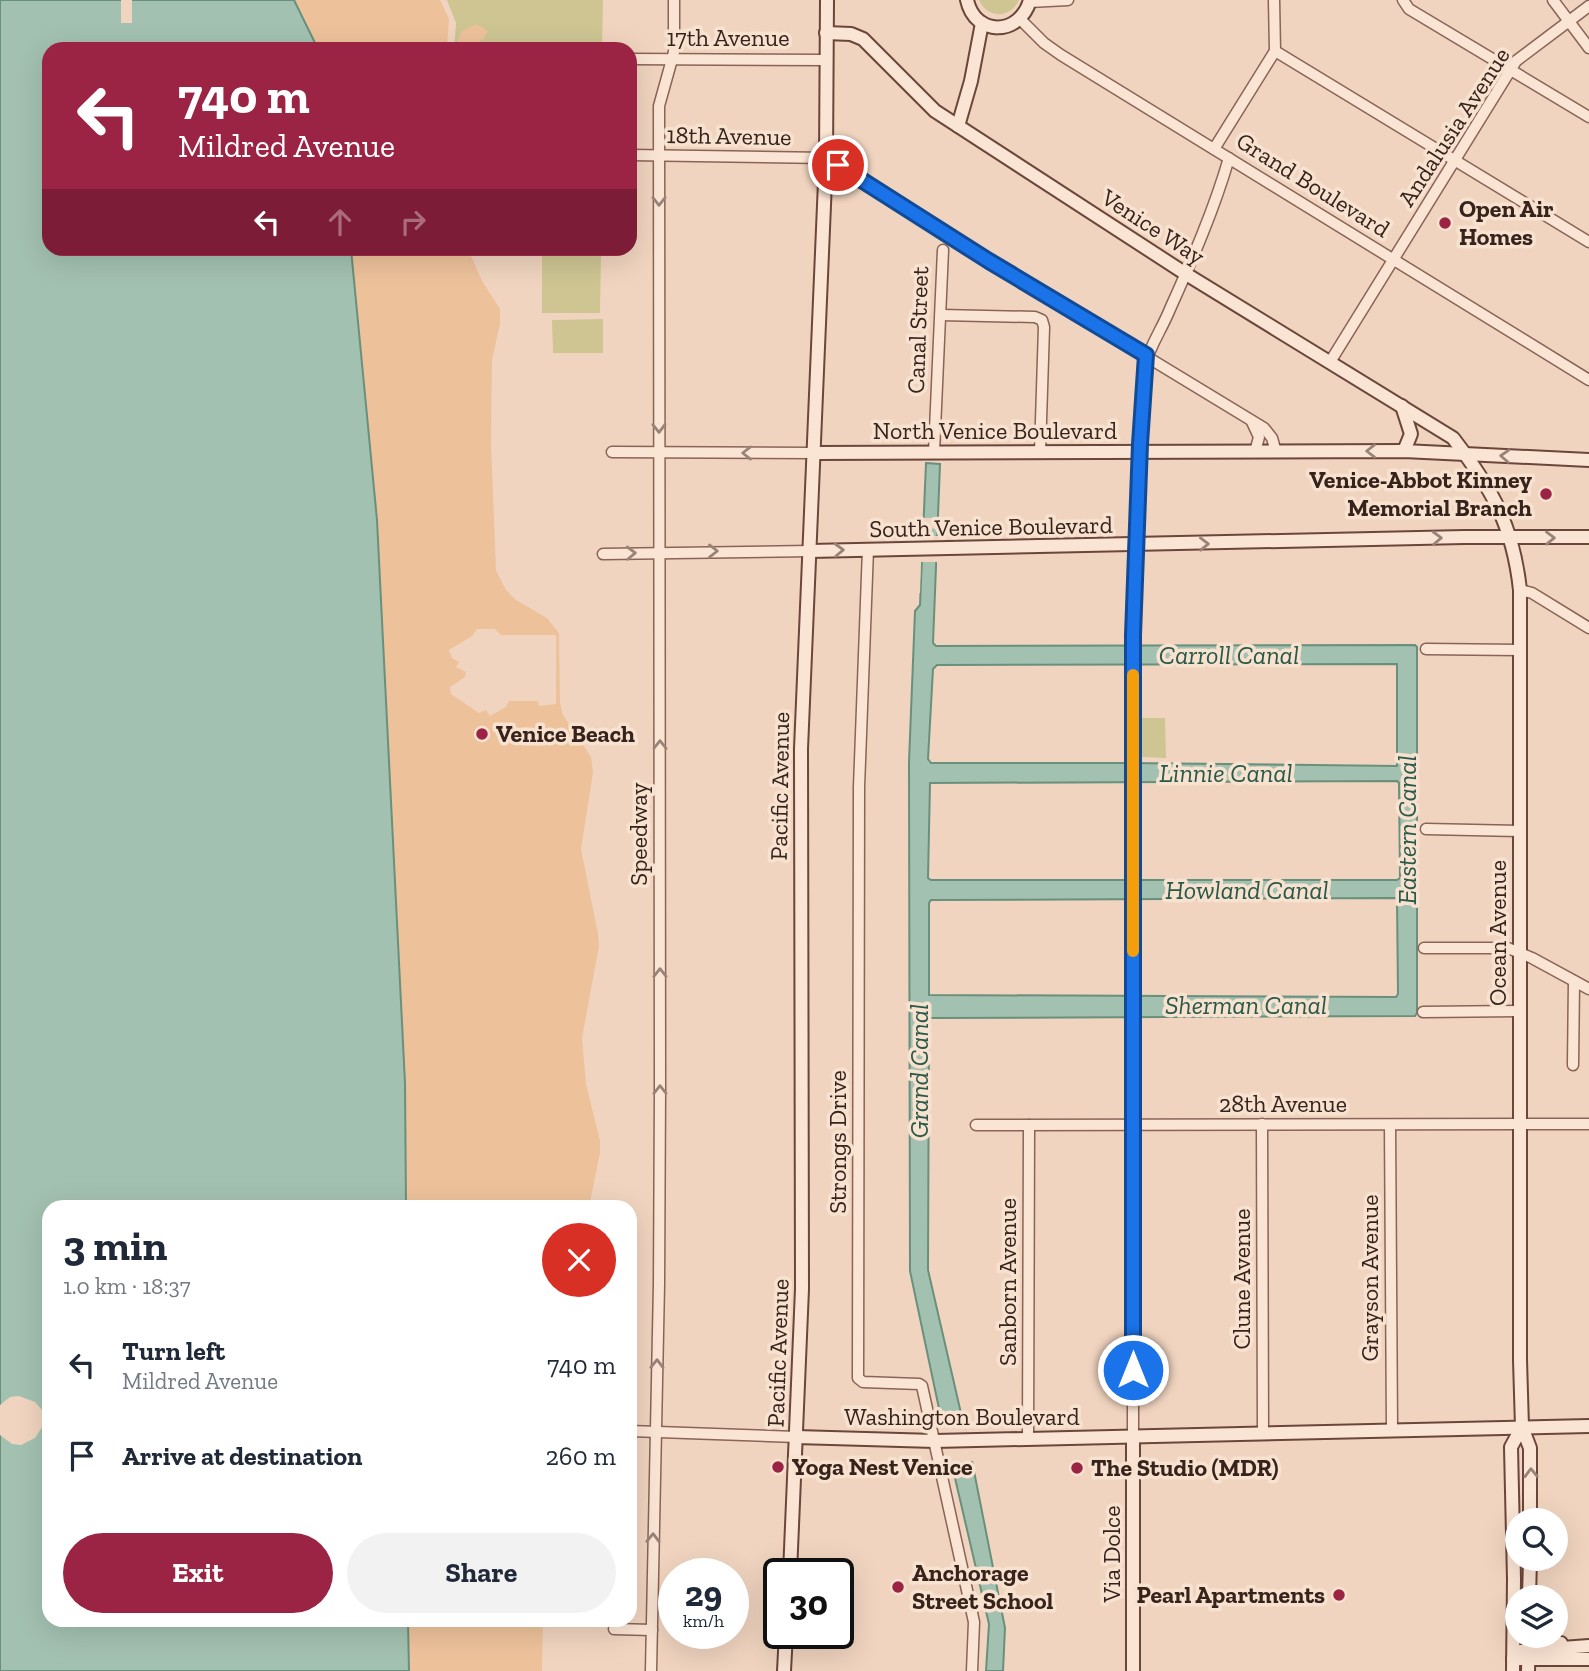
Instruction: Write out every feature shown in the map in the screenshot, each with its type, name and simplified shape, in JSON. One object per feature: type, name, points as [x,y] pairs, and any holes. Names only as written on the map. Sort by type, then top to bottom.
[{"type":"main road","name":"Pacific Avenue","points":[[791,1558],[802,1289],[801,749],[826,158],[827,0]]},
{"type":"main road","points":[[967,0],[972,14],[991,27],[1002,27],[1020,19],[1029,1]]},
{"type":"main road","points":[[958,126],[971,81],[982,23]]},
{"type":"main road","name":"Venice Way","points":[[827,33],[851,34],[868,43],[929,106],[958,126],[1186,274],[1453,438],[1464,453]]},
{"type":"main road","points":[[1402,406],[1411,434],[1404,451]]},
{"type":"main road","name":"North Venice Boulevard","points":[[815,453],[1404,451],[1589,460]]},
{"type":"main road","name":"Ocean Avenue","points":[[1464,453],[1499,506],[1510,538],[1520,590],[1522,1427]]},
{"type":"main road","name":"South Venice Boulevard","points":[[810,551],[1589,537]]},
{"type":"main road","name":"Washington Boulevard","points":[[796,1437],[940,1441],[1589,1426]]},
{"type":"main road","points":[[1522,1427],[1530,1448],[1530,1508]]},
{"type":"main road","points":[[1514,1508],[1511,1447],[1522,1427]]},
{"type":"main road","name":"Via Dolce","points":[[1133,1436],[1133,1671]]},
{"type":"main road","points":[[1514,1571],[1513,1660],[1586,1659]]},
{"type":"main road","points":[[1568,1644],[1583,1643],[1589,1646]]},
{"type":"main road","points":[[1528,1660],[1589,1646]]},
{"type":"main road","points":[[784,1671],[785,1649]]},
{"type":"main road","points":[[1546,1671],[1554,1666],[1577,1664],[1586,1659]]},
{"type":"street","name":"Speedway","points":[[651,1671],[660,1090],[659,106],[674,52],[674,0]]},
{"type":"street","points":[[1029,1],[1068,0]]},
{"type":"street","points":[[1214,149],[1275,51],[1274,0]]},
{"type":"street","points":[[1403,0],[1409,9],[1589,117]]},
{"type":"street","points":[[1553,0],[1589,48]]},
{"type":"street","name":"Andalusia Avenue","points":[[1329,362],[1521,56],[1589,6]]},
{"type":"street","name":"Grand Boulevard","points":[[1020,19],[1060,55],[1589,380]]},
{"type":"street","points":[[1275,51],[1589,242]]},
{"type":"street","name":"17th Avenue","points":[[637,59],[827,60]]},
{"type":"street","name":"18th Avenue","points":[[637,155],[826,158]]},
{"type":"street","points":[[826,158],[972,251],[1268,432],[1276,452]]},
{"type":"street","points":[[1133,1436],[1133,643],[1146,355],[1162,328],[1186,274],[1229,158]]},
{"type":"street","name":"Canal Street","points":[[934,452],[943,250]]},
{"type":"street","points":[[941,314],[1035,317],[1042,320],[1044,327],[1040,452]]},
{"type":"street","points":[[1252,422],[1259,437],[1255,452]]},
{"type":"street","name":"North Venice Boulevard","points":[[611,452],[815,453]]},
{"type":"street","name":"Strongs Drive","points":[[868,549],[859,787],[858,1378],[863,1382],[922,1386],[940,1441],[974,1622],[972,1671]]},
{"type":"street","name":"South Venice Boulevard","points":[[603,554],[810,551]]},
{"type":"street","points":[[1520,590],[1532,593],[1589,628]]},
{"type":"street","points":[[1426,649],[1519,650]]},
{"type":"street","points":[[1426,829],[1520,831]]},
{"type":"street","points":[[1423,948],[1508,948],[1589,989]]},
{"type":"street","points":[[1573,1065],[1574,981]]},
{"type":"street","points":[[1423,1012],[1519,1011]]},
{"type":"street","name":"Clune Avenue","points":[[1262,1124],[1264,1433]]},
{"type":"street","name":"28th Avenue","points":[[976,1125],[1589,1124]]},
{"type":"street","name":"Sanborn Avenue","points":[[1028,1439],[1029,1125]]},
{"type":"street","name":"Grayson Avenue","points":[[1390,1125],[1392,1430]]},
{"type":"street","name":"Washington Boulevard","points":[[637,1431],[796,1437]]},
{"type":"street","points":[[614,1629],[652,1630]]},
{"type":"shaded area","points":[[447,0],[603,0],[602,42],[455,42],[456,23]]},
{"type":"shaded area","points":[[979,0],[1019,0],[1010,11],[999,14],[988,11]]},
{"type":"shaded area","points":[[542,256],[601,256],[600,313],[542,313]]},
{"type":"shaded area","points":[[603,319],[603,353],[553,353],[552,320]]},
{"type":"shaded area","points":[[1141,718],[1165,718],[1166,758],[1141,757]]},
{"type":"sand","points":[[294,0],[440,0],[449,19],[447,42],[315,42]]},
{"type":"sand","points":[[476,24],[488,31],[480,42],[457,42],[461,32]]},
{"type":"sand","name":"Venice Beach","points":[[352,256],[471,256],[482,281],[500,309],[500,324],[492,360],[491,443],[496,570],[506,590],[516,600],[547,618],[559,633],[560,703],[563,715],[591,757],[593,772],[581,849],[599,946],[582,1038],[586,1084],[600,1141],[590,1200],[406,1200],[405,1083],[377,520]],"holes":[[[477,629],[495,629],[501,635],[556,635],[556,704],[539,706],[538,701],[509,701],[506,707],[490,716],[486,710],[479,713],[451,694],[450,687],[465,677],[466,672],[456,667],[459,662],[452,658],[449,650],[472,636]]]},
{"type":"sand","points":[[408,1627],[543,1627],[542,1671],[409,1671]]},
{"type":"water","points":[[0,0],[294,0],[315,42],[42,42],[42,256],[352,256],[377,520],[405,1083],[406,1200],[42,1200],[42,1627],[408,1627],[409,1671],[0,1671]]},
{"type":"water","points":[[926,463],[940,464],[933,643],[936,646],[1417,647],[1415,1016],[929,1018],[928,1270],[972,1461],[1005,1628],[1003,1671],[986,1671],[989,1624],[910,1271],[909,762],[915,611],[920,605]],"holes":[[[1397,664],[1397,766],[931,763],[928,759],[933,669],[937,665]],[[1397,781],[1400,878],[931,880],[928,878],[930,783]],[[1397,898],[1398,994],[1396,997],[929,995],[931,900]]]},
{"type":"pier","points":[[121,0],[132,0],[132,23],[121,23]]},
{"type":"pier","points":[[920,518],[942,518],[941,529],[920,528]]},
{"type":"pier","points":[[919,536],[941,536],[939,594],[937,562],[921,562],[920,593],[917,593]]},
{"type":"pier","points":[[19,1396],[35,1402],[42,1410],[42,1427],[35,1438],[21,1445],[12,1444],[0,1435],[0,1405],[10,1397]]},
{"type":"pier","points":[[939,1419],[963,1419],[974,1461],[949,1462]]},
{"type":"slow traffic","points":[[1133,675],[1133,951]]},
{"type":"place","name":"Open Air Homes","points":[[1445,223]]},
{"type":"place","name":"Venice-Abbot Kinney Memorial Branch","points":[[1546,494]]},
{"type":"place","name":"Venice Beach","points":[[482,734]]},
{"type":"place","name":"Yoga Nest Venice","points":[[778,1467]]},
{"type":"place","name":"The Studio (MDR)","points":[[1077,1468]]},
{"type":"place","name":"Anchorage Street School","points":[[898,1587]]},
{"type":"place","name":"Pearl Apartments","points":[[1339,1595]]},
{"type":"route","points":[[838,165],[1038,292],[1146,355],[1133,635],[1133,1370]]},
{"type":"water label","name":"Carroll Canal","points":[[1229,655]]},
{"type":"water label","name":"Linnie Canal","points":[[1226,773]]},
{"type":"water label","name":"Eastern Canal","points":[[1407,830]]},
{"type":"water label","name":"Howland Canal","points":[[1247,890]]},
{"type":"water label","name":"Sherman Canal","points":[[1246,1005]]},
{"type":"water label","name":"Grand Canal","points":[[919,1071]]}]
